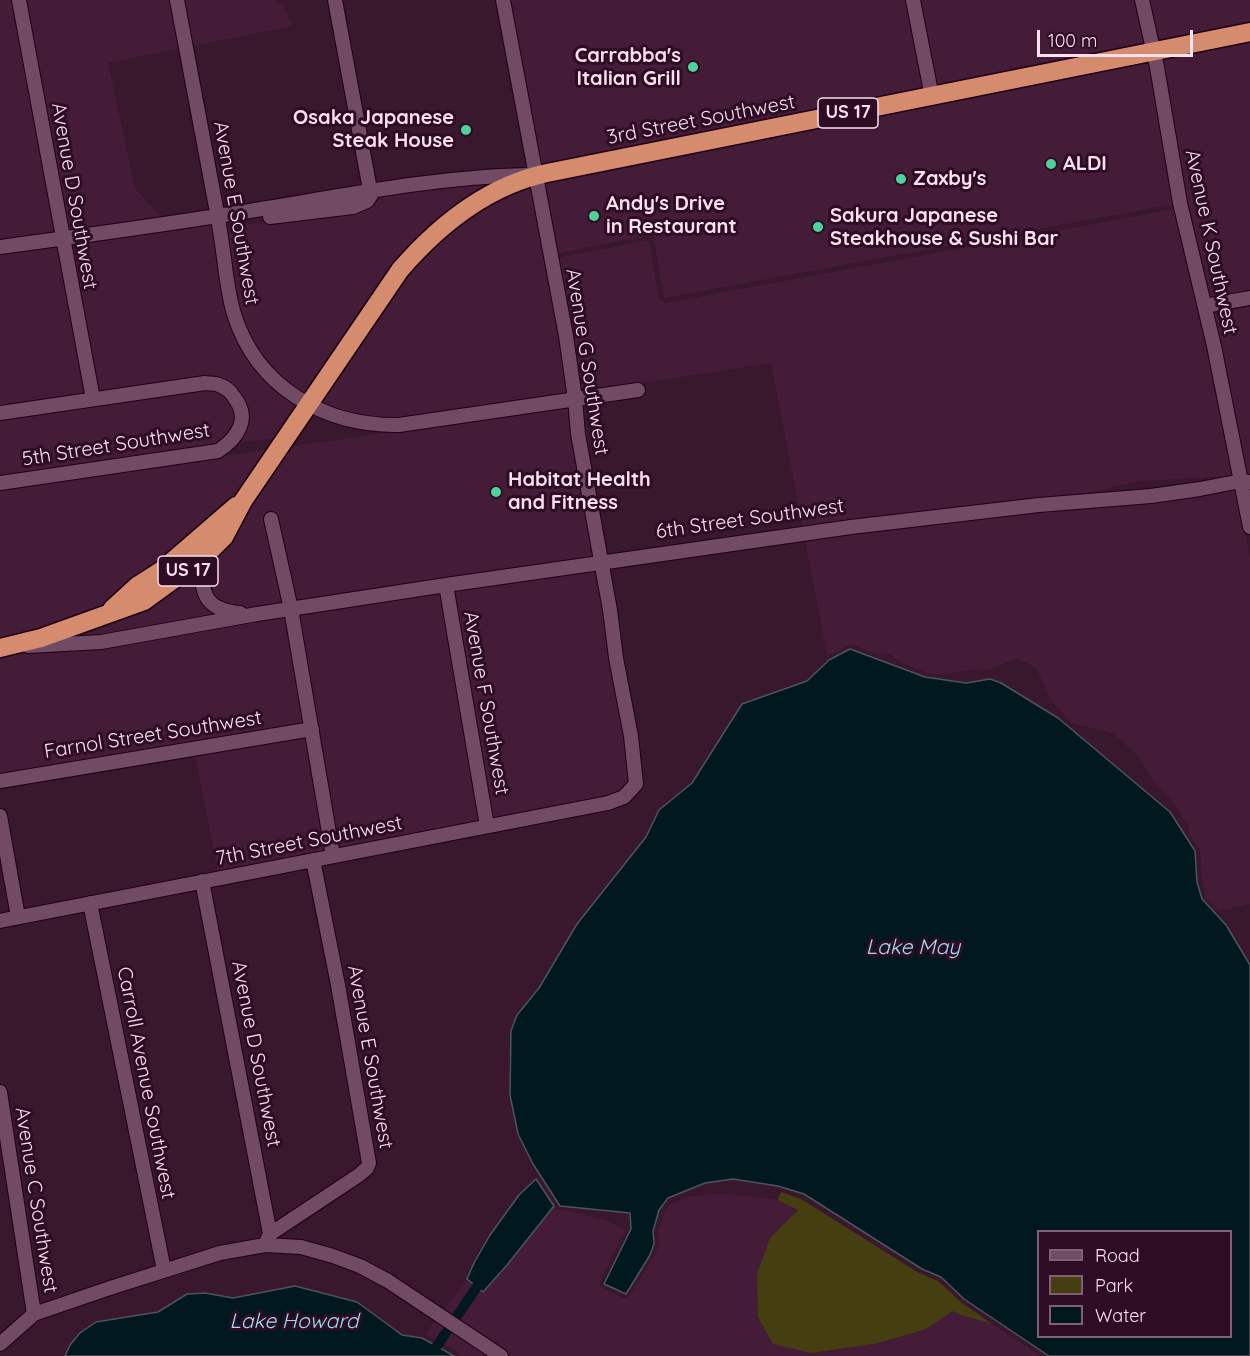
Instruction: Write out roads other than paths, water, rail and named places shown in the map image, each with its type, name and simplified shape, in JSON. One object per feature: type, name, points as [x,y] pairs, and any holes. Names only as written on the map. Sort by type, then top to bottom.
[{"type":"highway","name":"3rd Street Southwest","points":[[537,175],[1250,32]]},
{"type":"highway","name":"US 17","points":[[3,647],[52,634],[108,612],[144,601],[202,559],[224,537],[243,501],[400,270],[422,245],[471,206],[513,184],[537,175]]},
{"type":"highway","name":"US 17","points":[[108,612],[137,586],[162,570],[209,527],[243,501]]},
{"type":"street","name":"Avenue D Southwest","points":[[19,0],[93,399]]},
{"type":"street","name":"Avenue E Southwest","points":[[177,0],[218,216],[233,313],[241,334],[264,370],[279,385],[309,405]]},
{"type":"street","points":[[335,0],[371,191]]},
{"type":"street","name":"Avenue G Southwest","points":[[503,0],[537,175],[636,776],[634,788],[624,797]]},
{"type":"street","points":[[913,0],[932,97]]},
{"type":"street","name":"Avenue K Southwest","points":[[1142,0],[1180,203],[1245,481],[1250,527]]},
{"type":"street","name":"3rd Street Southwest","points":[[0,247],[218,216],[371,191],[493,176],[537,175]]},
{"type":"street","points":[[1205,306],[1250,298]]},
{"type":"street","name":"5th Street Southwest","points":[[0,483],[218,451],[231,443],[239,430],[242,415],[239,403],[231,393],[220,385],[205,383],[93,399]]},
{"type":"street","points":[[309,405],[353,422],[399,425],[638,390]]},
{"type":"street","points":[[0,413],[93,399]]},
{"type":"street","name":"6th Street Southwest","points":[[3,647],[101,642],[291,609],[674,552],[860,526],[1039,505],[1151,495],[1245,481]]},
{"type":"street","points":[[271,519],[291,609],[333,856]]},
{"type":"street","name":"6th Street Southwest","points":[[202,559],[201,581],[203,591],[209,601],[223,612],[257,615]]},
{"type":"street","name":"Avenue F Southwest","points":[[446,585],[487,826]]},
{"type":"street","name":"Farnol Street Southwest","points":[[0,781],[312,729]]},
{"type":"street","name":"7th Street Southwest","points":[[0,921],[624,797]]},
{"type":"street","points":[[0,816],[18,917]]},
{"type":"street","name":"Avenue E Southwest","points":[[268,1239],[359,1175],[369,1163],[338,985],[313,860]]},
{"type":"street","name":"Avenue D Southwest","points":[[202,881],[268,1239]]},
{"type":"street","name":"Carroll Avenue Southwest","points":[[90,903],[164,1270]]},
{"type":"street","name":"Avenue C Southwest","points":[[0,1092],[34,1314]]},
{"type":"street","points":[[0,1344],[34,1314],[164,1270],[268,1239],[333,1256],[360,1266],[388,1281],[501,1356]]},
{"type":"water","name":"Lake May","points":[[850,649],[925,677],[966,683],[990,679],[1001,683],[1058,718],[1170,812],[1195,851],[1197,882],[1202,899],[1226,925],[1250,965],[1250,1356],[1049,1356],[964,1299],[941,1277],[922,1269],[804,1194],[778,1186],[733,1179],[705,1183],[668,1198],[659,1210],[650,1255],[626,1294],[604,1284],[631,1229],[630,1213],[560,1206],[533,1164],[518,1134],[510,1095],[511,1031],[517,1015],[539,988],[577,924],[646,837],[659,810],[692,783],[742,704],[807,681],[829,660]]},
{"type":"water","points":[[536,1179],[554,1206],[483,1292],[467,1279],[474,1263],[490,1235],[519,1195]]},
{"type":"water","name":"Lake Howard","points":[[295,1286],[357,1302],[402,1335],[422,1338],[454,1356],[65,1356],[70,1345],[80,1333],[96,1322],[158,1312],[187,1294],[205,1293],[233,1298]]},
{"type":"waterway","points":[[437,1346],[484,1276]]},
{"type":"place","name":"Carrabba's Italian Grill","points":[[693,67]]},
{"type":"place","name":"Osaka Japanese Steak House","points":[[466,130]]},
{"type":"place","name":"ALDI","points":[[1051,164]]},
{"type":"place","name":"Zaxby's","points":[[901,179]]},
{"type":"place","name":"Andy's Drive in Restaurant","points":[[594,216]]},
{"type":"place","name":"Sakura Japanese Steakhouse & Sushi Bar","points":[[818,227]]},
{"type":"place","name":"Habitat Health and Fitness","points":[[496,492]]}]
